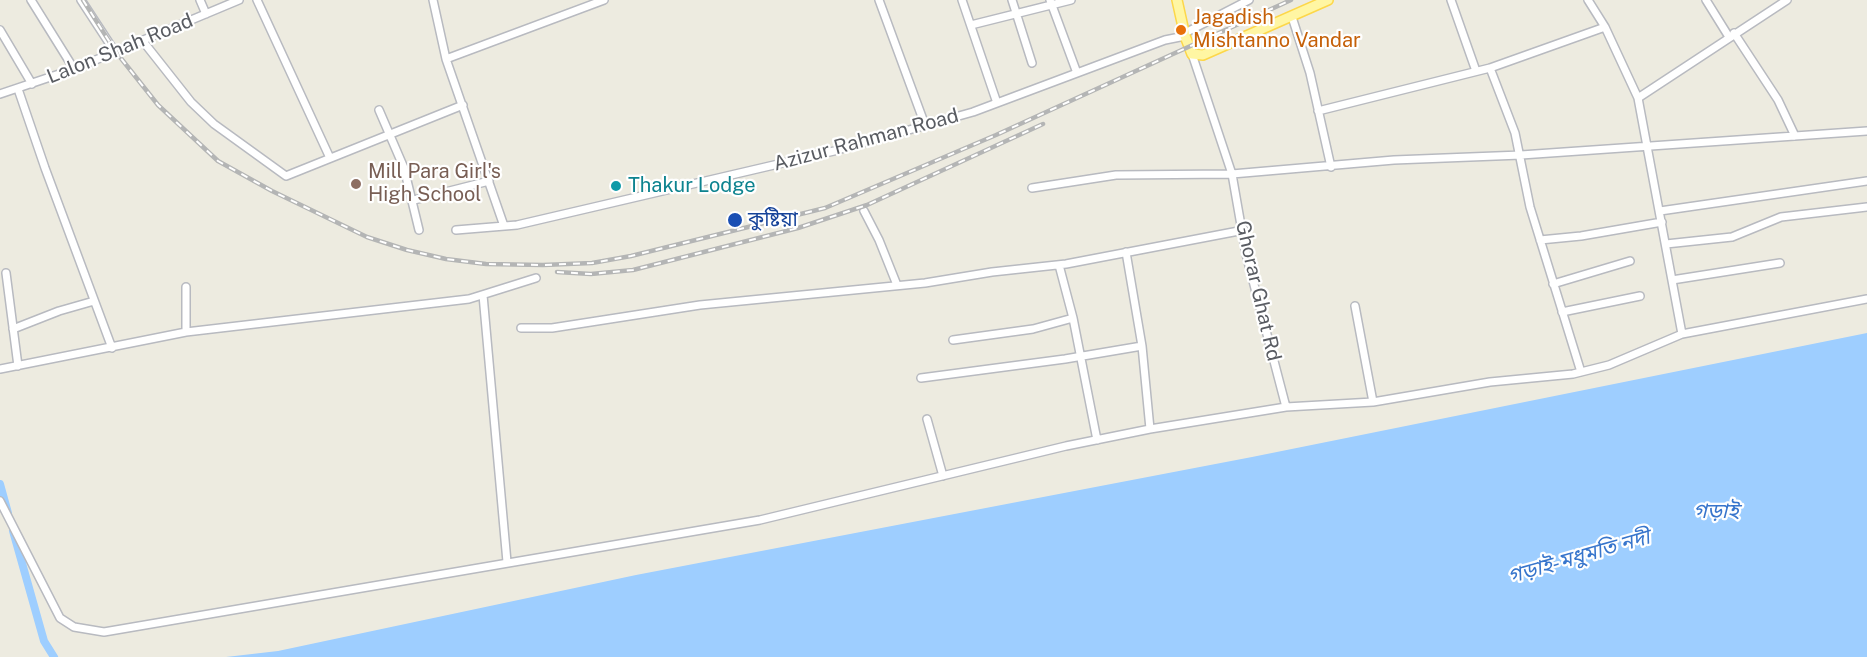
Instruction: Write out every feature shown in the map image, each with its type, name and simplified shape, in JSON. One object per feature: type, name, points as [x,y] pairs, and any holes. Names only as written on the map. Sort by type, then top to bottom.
[{"type":"main road","points":[[1177,0],[1192,54],[1203,55],[1328,0]]},
{"type":"street","points":[[32,0],[74,69]]},
{"type":"street","points":[[81,0],[115,52]]},
{"type":"street","points":[[200,0],[206,14]]},
{"type":"street","name":"Lalon Shah Road","points":[[0,94],[74,69],[239,0]]},
{"type":"street","points":[[257,0],[330,158]]},
{"type":"street","points":[[433,0],[446,59],[504,226]]},
{"type":"street","points":[[446,59],[604,0]]},
{"type":"street","points":[[879,0],[925,125]]},
{"type":"street","points":[[962,0],[997,103]]},
{"type":"street","points":[[1012,0],[1032,63]]},
{"type":"street","points":[[971,25],[1017,15],[1051,3],[1071,0]]},
{"type":"street","name":"Azizur Rahman Road","points":[[456,230],[517,225],[655,194],[925,125],[997,103],[1165,40],[1185,35],[1249,0]]},
{"type":"street","points":[[1451,0],[1476,71]]},
{"type":"street","points":[[1588,0],[1605,27],[1638,99],[1649,146],[1682,334]]},
{"type":"street","points":[[1706,0],[1778,100],[1795,136]]},
{"type":"street","points":[[1638,99],[1731,35],[1787,0]]},
{"type":"street","points":[[1051,3],[1077,73]]},
{"type":"street","points":[[1292,17],[1331,167]]},
{"type":"street","points":[[1318,111],[1490,68],[1605,27]]},
{"type":"street","points":[[0,30],[32,84]]},
{"type":"street","points":[[142,40],[190,102],[214,124],[283,176],[463,105]]},
{"type":"street","name":"Ghorar Ghat Rd","points":[[1192,54],[1232,174],[1244,230],[1246,254],[1286,407]]},
{"type":"street","points":[[1490,68],[1521,155],[1530,207],[1581,372]]},
{"type":"street","points":[[18,89],[112,348]]},
{"type":"street","points":[[379,110],[391,133],[414,200],[419,230]]},
{"type":"street","points":[[1032,188],[1116,175],[1232,174],[1394,160],[1521,155],[1867,131]]},
{"type":"street","points":[[414,200],[489,181]]},
{"type":"street","points":[[1660,211],[1867,181]]},
{"type":"street","points":[[1666,244],[1732,237],[1781,217],[1867,207]]},
{"type":"street","points":[[864,211],[879,240],[897,285]]},
{"type":"street","points":[[1540,240],[1581,236],[1662,222]]},
{"type":"street","points":[[521,328],[552,328],[700,305],[758,301],[1059,265],[1244,230]]},
{"type":"street","points":[[1126,252],[1142,346],[1150,429]]},
{"type":"street","points":[[1553,284],[1630,261]]},
{"type":"street","points":[[1672,280],[1780,263]]},
{"type":"street","points":[[1059,265],[1073,318],[1096,440]]},
{"type":"street","points":[[6,273],[18,366]]},
{"type":"street","points":[[0,369],[186,332],[469,299],[536,278]]},
{"type":"street","points":[[186,287],[186,332]]},
{"type":"street","points":[[483,295],[507,562]]},
{"type":"street","points":[[1562,312],[1640,296]]},
{"type":"street","points":[[0,501],[60,618],[86,631],[104,632],[200,618],[507,562],[759,520],[1150,429],[1286,407],[1373,402],[1490,382],[1581,372],[1609,365],[1682,334],[1867,299]]},
{"type":"street","points":[[13,329],[59,311],[94,301]]},
{"type":"street","points":[[1355,306],[1373,402]]},
{"type":"street","points":[[953,340],[1033,329],[1073,318]]},
{"type":"street","points":[[921,378],[1079,357],[1142,346]]},
{"type":"street","points":[[927,419],[943,476]]},
{"type":"water","name":"গড়াই","points":[[1867,333],[1867,657],[226,657],[278,651],[636,575],[1252,457]]},
{"type":"waterway","points":[[0,484],[8,513]]},
{"type":"waterway","points":[[13,531],[44,641],[54,657]]},
{"type":"railway","points":[[83,0],[116,52],[158,105],[218,161],[272,191],[367,237],[407,250],[446,259],[486,264],[543,265],[592,263],[631,256],[825,208],[996,135],[1291,0]]},
{"type":"railway","points":[[557,272],[591,274],[633,270],[798,228],[867,205],[1043,124]]},
{"type":"place","name":"Jagadish Mishtanno Vandar","points":[[1181,30]]},
{"type":"place","name":"Mill Para Girl's High School","points":[[356,184]]},
{"type":"place","name":"Thakur Lodge","points":[[616,186]]},
{"type":"place","name":"কুষ্টিয়া","points":[[735,220]]},
{"type":"water label","name":"গড়াই-মধুমতি নদী","points":[[1579,557]]}]
